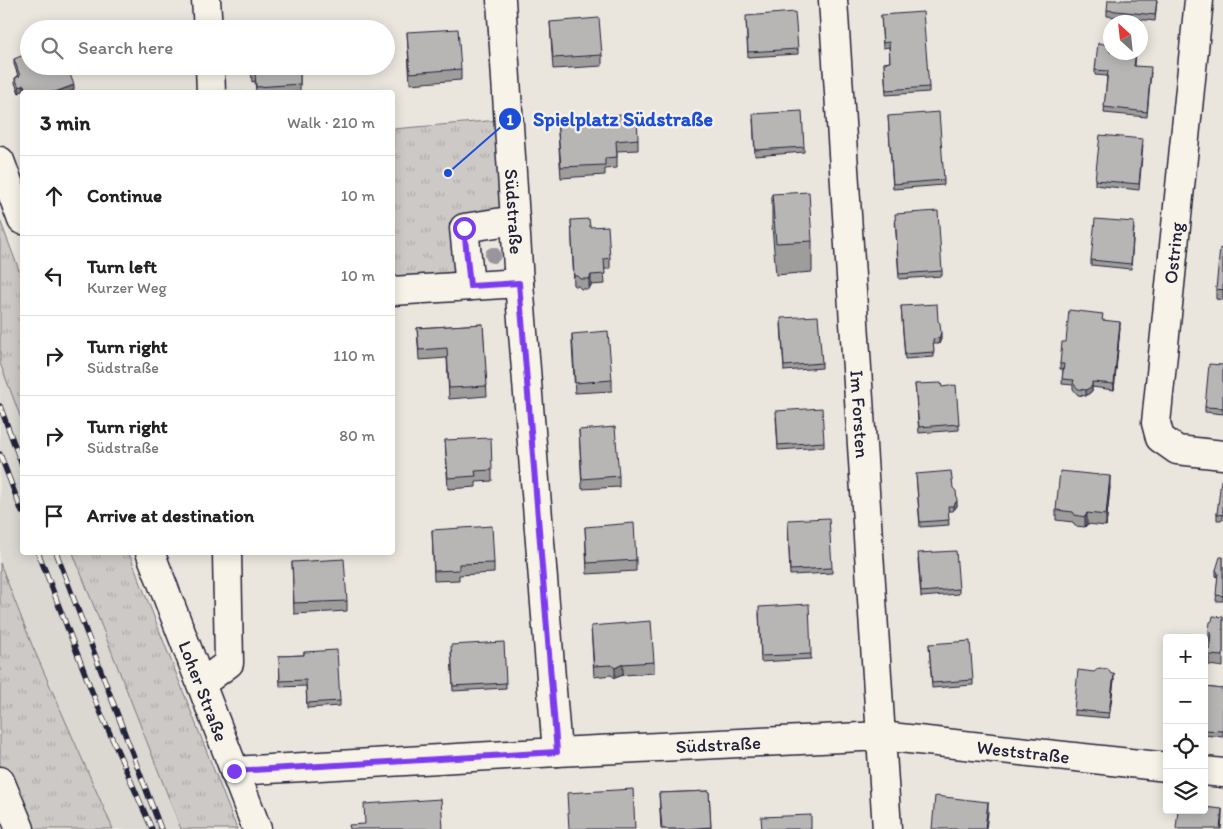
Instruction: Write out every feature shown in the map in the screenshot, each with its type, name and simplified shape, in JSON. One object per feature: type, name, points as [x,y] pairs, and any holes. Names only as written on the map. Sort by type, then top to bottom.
[{"type":"street","points":[[206,0],[207,20]]},
{"type":"street","name":"Südstraße","points":[[501,0],[519,283],[557,752]]},
{"type":"street","name":"Im Forsten","points":[[833,0],[888,829]]},
{"type":"street","name":"Ostring","points":[[1199,0],[1156,423],[1160,438],[1176,450],[1223,455]]},
{"type":"street","points":[[210,75],[211,90]]},
{"type":"street","points":[[0,161],[20,215]]},
{"type":"street","points":[[470,286],[464,228],[515,220]]},
{"type":"street","points":[[395,291],[519,283]]},
{"type":"street","name":"Loher Straße","points":[[151,555],[257,829]]},
{"type":"street","points":[[201,684],[229,663],[226,555]]},
{"type":"street","name":"Südstraße","points":[[234,771],[557,752],[881,736]]},
{"type":"street","name":"Weststraße","points":[[881,736],[1163,767]]},
{"type":"street","points":[[1208,771],[1223,773]]},
{"type":"street","points":[[0,781],[20,829]]},
{"type":"shaded area","points":[[0,363],[20,416],[20,555],[74,555],[181,829],[113,829],[32,645],[0,563]]},
{"type":"green space","points":[[499,120],[507,217],[450,223],[454,272],[395,278],[395,129]]},
{"type":"green space","points":[[0,220],[20,273],[20,416],[0,363]]},
{"type":"green space","points":[[74,555],[130,555],[237,829],[181,829]]},
{"type":"green space","points":[[0,563],[32,645],[113,829],[6,829],[0,815]]},
{"type":"building","points":[[1108,0],[1157,0],[1155,15],[1107,10]]},
{"type":"building","points":[[795,12],[798,49],[748,52],[746,16]]},
{"type":"building","points":[[923,12],[929,87],[886,90],[884,63],[890,62],[889,42],[883,43],[881,15]]},
{"type":"building","points":[[599,18],[602,55],[553,58],[550,22]]},
{"type":"building","points":[[458,29],[461,69],[410,73],[407,32]]},
{"type":"building","points":[[1098,43],[1103,44],[1103,60],[1135,60],[1134,66],[1151,67],[1147,112],[1104,107],[1108,71],[1095,70]]},
{"type":"building","points":[[20,57],[20,75],[70,75],[74,85],[60,90],[26,90],[24,85],[19,87],[15,78],[20,76],[14,59]]},
{"type":"building","points":[[255,75],[300,75],[300,84],[256,87]]},
{"type":"building","points":[[802,111],[804,147],[755,150],[753,114]]},
{"type":"building","points":[[939,112],[944,180],[893,184],[888,116]]},
{"type":"building","points":[[637,114],[638,139],[616,141],[617,157],[605,158],[605,165],[561,167],[557,118]]},
{"type":"building","points":[[1100,135],[1143,139],[1139,184],[1095,180]]},
{"type":"building","points":[[809,192],[812,241],[776,243],[772,194]]},
{"type":"building","points":[[938,211],[942,271],[899,274],[895,214]]},
{"type":"building","points":[[589,219],[590,227],[608,226],[610,258],[604,259],[605,274],[591,275],[589,279],[581,279],[578,276],[574,276],[571,220]]},
{"type":"building","points":[[1095,219],[1134,222],[1131,264],[1091,260]]},
{"type":"building","points":[[1220,248],[1223,249],[1223,290],[1216,289]]},
{"type":"building","points":[[937,304],[941,333],[939,338],[933,339],[934,352],[905,354],[901,306]]},
{"type":"building","points":[[1069,310],[1103,314],[1102,320],[1120,322],[1114,384],[1092,382],[1092,386],[1086,390],[1078,389],[1073,383],[1074,380],[1062,379],[1064,364],[1060,364],[1062,342],[1066,342]]},
{"type":"building","points":[[818,316],[822,363],[784,366],[781,318]]},
{"type":"building","points":[[483,324],[487,386],[449,388],[447,348],[419,350],[417,328]]},
{"type":"building","points":[[608,331],[612,380],[575,383],[572,334]]},
{"type":"building","points":[[1209,364],[1223,365],[1223,408],[1205,407]]},
{"type":"building","points":[[941,383],[942,387],[956,385],[959,424],[919,427],[915,384]]},
{"type":"building","points":[[822,408],[824,442],[778,445],[776,411]]},
{"type":"building","points":[[615,427],[619,476],[582,479],[579,430]]},
{"type":"building","points":[[491,438],[492,470],[475,471],[476,476],[448,478],[445,440]]},
{"type":"building","points":[[951,471],[957,501],[953,506],[948,506],[949,520],[920,522],[916,474]]},
{"type":"building","points":[[1060,471],[1110,476],[1106,515],[1087,513],[1085,517],[1075,515],[1073,512],[1056,510]]},
{"type":"building","points":[[1221,480],[1223,480],[1223,515],[1217,514]]},
{"type":"building","points":[[829,518],[832,568],[790,570],[788,520]]},
{"type":"building","points":[[634,523],[636,560],[587,563],[585,527]]},
{"type":"building","points":[[492,526],[494,563],[459,564],[459,570],[434,571],[432,530]]},
{"type":"building","points":[[956,551],[959,589],[921,592],[918,553]]},
{"type":"building","points":[[1220,557],[1223,557],[1223,596],[1216,595],[1218,573],[1216,570]]},
{"type":"building","points":[[344,559],[347,601],[294,603],[292,562]]},
{"type":"building","points":[[809,604],[811,654],[761,656],[759,607]]},
{"type":"building","points":[[1213,616],[1223,617],[1223,656],[1209,655],[1211,632],[1209,630]]},
{"type":"building","points":[[651,621],[654,662],[623,664],[615,668],[611,665],[594,666],[591,626]]},
{"type":"building","points":[[970,641],[973,680],[932,683],[929,644]]},
{"type":"building","points":[[504,642],[506,683],[453,686],[451,645]]},
{"type":"building","points":[[337,650],[340,701],[307,703],[306,680],[280,681],[279,656],[304,655],[304,652]]},
{"type":"building","points":[[1099,668],[1108,669],[1111,674],[1114,674],[1109,713],[1074,710],[1078,670],[1094,672]]},
{"type":"building","points":[[1208,687],[1223,689],[1223,731],[1208,730]]},
{"type":"building","points":[[633,789],[635,829],[569,829],[567,793]]},
{"type":"building","points":[[709,791],[711,827],[662,829],[659,793]]},
{"type":"building","points":[[935,796],[988,802],[985,829],[932,829]]},
{"type":"building","points":[[441,799],[443,829],[350,829],[349,825],[365,824],[364,804]]},
{"type":"building","points":[[1208,807],[1222,809],[1220,829],[1176,829],[1178,814],[1208,814]]},
{"type":"building","points":[[811,815],[811,829],[762,829],[761,817]]},
{"type":"railway","points":[[0,406],[20,460]]},
{"type":"railway","points":[[0,454],[20,507]]},
{"type":"railway","points":[[39,555],[96,702],[152,829]]},
{"type":"railway","points":[[57,555],[161,829]]},
{"type":"place","name":"Spielplatz Südstraße","points":[[448,173]]},
{"type":"route","points":[[234,771],[557,752],[519,283],[470,286],[464,228]]}]
